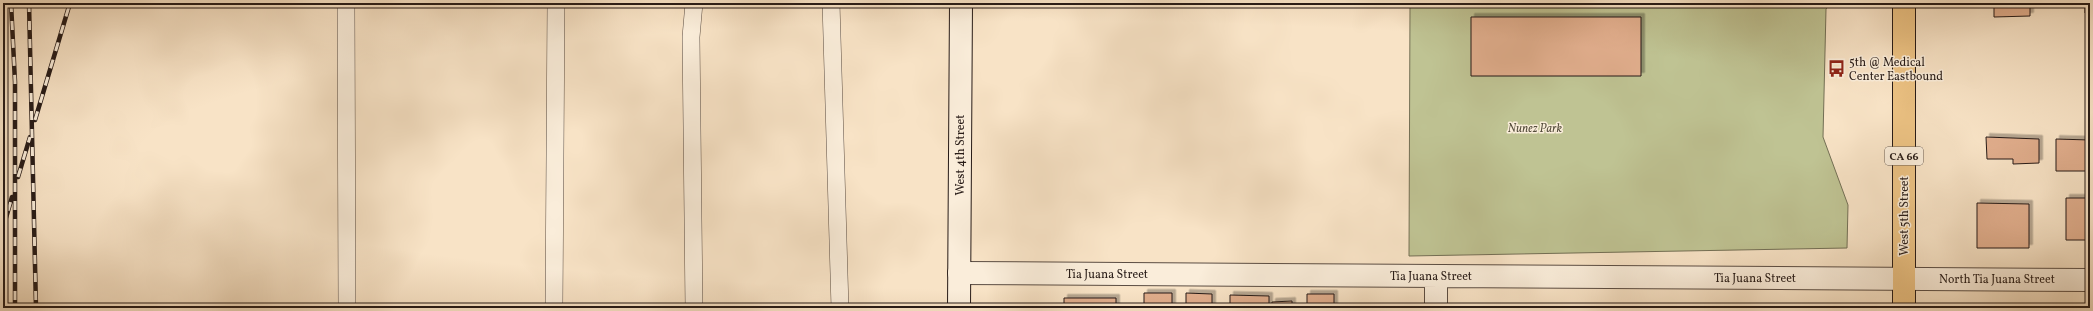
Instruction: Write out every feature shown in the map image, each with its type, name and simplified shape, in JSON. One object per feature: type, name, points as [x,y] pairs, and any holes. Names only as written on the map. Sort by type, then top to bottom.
[{"type":"main road","name":"West 5th Street","points":[[1904,3],[1904,308]]},
{"type":"street","name":"West 4th Street","points":[[959,308],[961,3]]},
{"type":"street","name":"Tia Juana Street","points":[[959,273],[1904,278]]},
{"type":"street","points":[[1436,276],[1436,308]]},
{"type":"street","name":"North Tia Juana Street","points":[[1904,278],[2090,280]]},
{"type":"lane","points":[[346,3],[347,308]]},
{"type":"lane","points":[[554,308],[556,3]]},
{"type":"lane","points":[[694,3],[691,37],[694,308]]},
{"type":"lane","points":[[831,3],[840,308]]},
{"type":"green space","name":"Nunez Park","points":[[1410,3],[1831,3],[1826,9],[1823,137],[1848,205],[1847,248],[1409,256]]},
{"type":"building","points":[[1994,3],[2030,3],[2030,16],[1994,17]]},
{"type":"building","points":[[2085,3],[2090,3],[2090,13],[2085,13]]},
{"type":"building","points":[[1471,17],[1641,17],[1641,76],[1471,76]]},
{"type":"building","points":[[1986,137],[2039,139],[2039,163],[2013,164],[2013,159],[1987,159]]},
{"type":"building","points":[[2056,139],[2090,140],[2090,171],[2056,171]]},
{"type":"building","points":[[2066,198],[2090,198],[2090,240],[2066,240]]},
{"type":"building","points":[[1977,203],[2029,204],[2029,248],[1977,248]]},
{"type":"building","points":[[1144,293],[1172,293],[1172,308],[1144,308]]},
{"type":"building","points":[[1186,293],[1212,294],[1212,308],[1186,308]]},
{"type":"building","points":[[1307,294],[1334,294],[1334,308],[1309,308],[1309,305],[1307,305]]},
{"type":"building","points":[[1230,295],[1269,296],[1269,308],[1230,308]]},
{"type":"building","points":[[1064,298],[1116,298],[1116,308],[1064,308]]},
{"type":"building","points":[[1292,301],[1292,308],[1272,308],[1272,302]]},
{"type":"railway","points":[[11,3],[15,82],[15,308]]},
{"type":"railway","points":[[29,3],[36,308]]},
{"type":"railway","points":[[35,120],[70,3]]},
{"type":"railway","points":[[18,177],[30,137]]},
{"type":"railway","points":[[3,228],[12,197]]},
{"type":"place","name":"5th @ Medical Center Eastbound","points":[[1836,69]]}]
